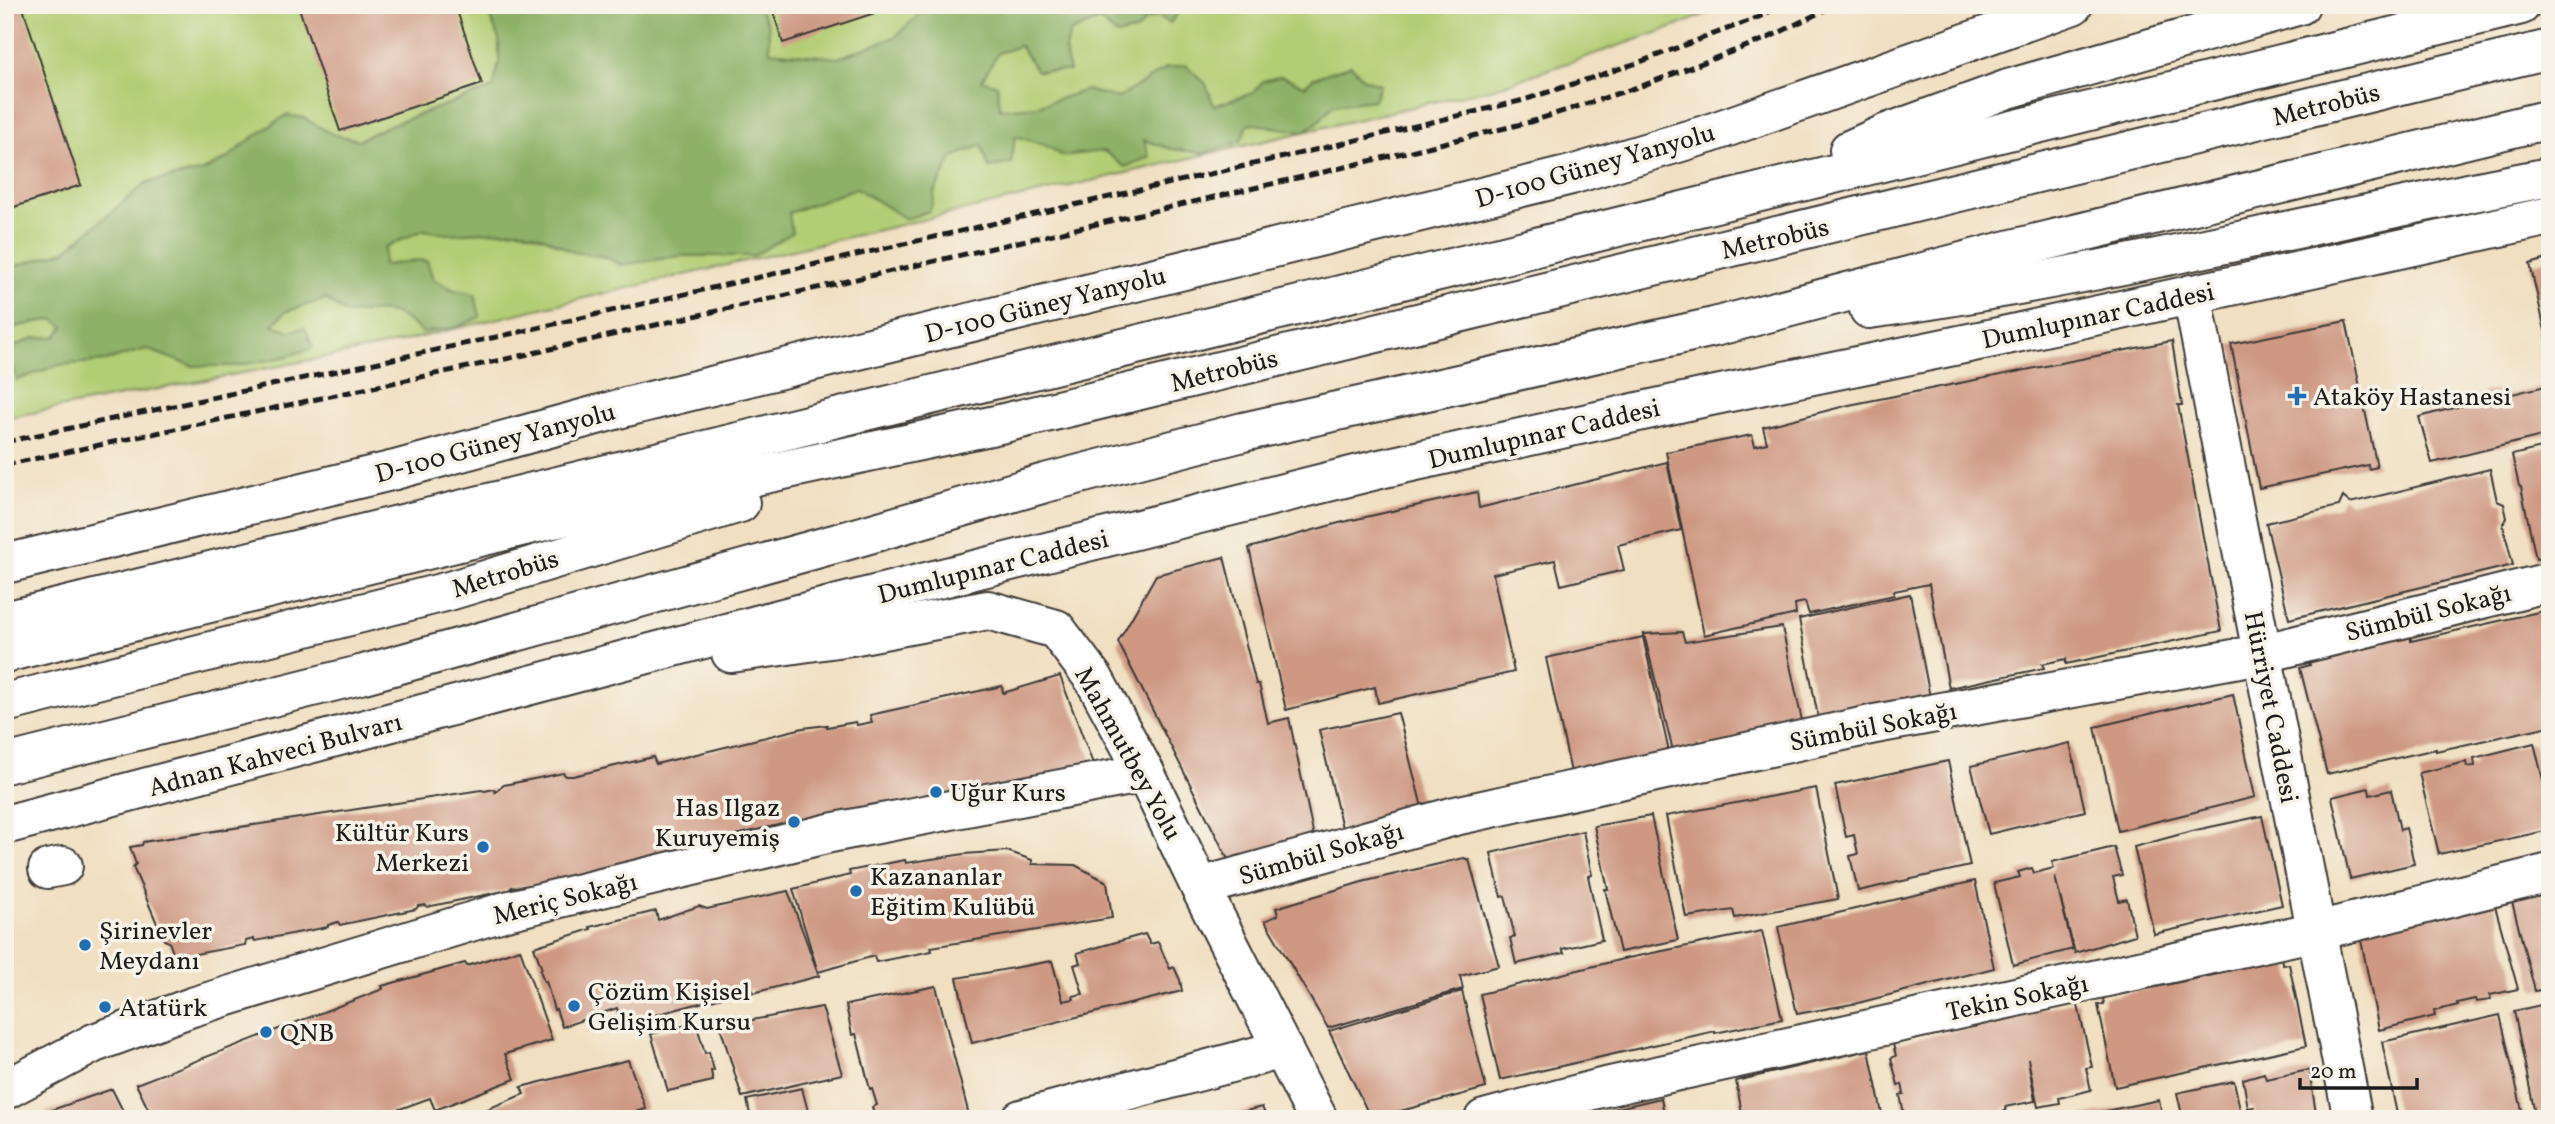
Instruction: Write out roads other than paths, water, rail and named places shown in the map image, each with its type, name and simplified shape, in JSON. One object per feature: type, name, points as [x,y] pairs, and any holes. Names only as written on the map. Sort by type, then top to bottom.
[{"type":"main road","points":[[1766,188],[1886,133],[2008,89],[2300,5]]},
{"type":"main road","points":[[5,621],[632,470],[1766,188],[2521,5]]},
{"type":"main road","name":"D-100 Güney Yanyolu","points":[[5,564],[395,470],[626,407],[1571,175],[1708,134],[2067,6]]},
{"type":"main road","name":"Metrobüs","points":[[5,653],[550,520],[1000,424],[2550,49]]},
{"type":"main road","points":[[5,764],[360,675],[1045,483],[1243,432],[1714,327],[2014,249],[2550,119]]},
{"type":"main road","points":[[1714,327],[1872,309],[2024,284],[2213,248],[2434,198],[2550,177]]},
{"type":"main road","name":"Dumlupınar Caddesi","points":[[545,680],[1380,469],[2550,216]]},
{"type":"main road","name":"Hürriyet Caddesi","points":[[2192,294],[2353,1119]]},
{"type":"main road","name":"Metrobüs","points":[[5,704],[449,591],[1000,424]]},
{"type":"main road","name":"Sümbül Sokağı","points":[[1200,887],[1455,816],[1875,724],[2261,654],[2550,582]]},
{"type":"main road","name":"Mahmutbey Yolu","points":[[545,680],[851,636],[988,610],[1056,629],[1094,679],[1145,773],[1318,1119]]},
{"type":"main road","name":"Adnan Kahveci Bulvarı","points":[[5,825],[219,770],[545,680]]},
{"type":"main road","name":"Meriç Sokağı","points":[[5,1090],[94,1043],[180,1012],[506,911],[830,833],[1145,773]]},
{"type":"main road","name":"Tekin Sokağı","points":[[1484,1119],[1601,1088],[2317,932],[2550,873]]},
{"type":"main road","points":[[1021,1119],[1283,1049]]},
{"type":"railway","points":[[5,442],[515,333],[1524,100],[1637,63],[1759,17],[1782,5]]},
{"type":"railway","points":[[5,465],[520,356],[1337,169],[1530,122],[1644,85],[1768,38],[1835,5]]},
{"type":"place","name":"Ataköy Hastanesi","points":[[2297,396]]},
{"type":"place","name":"Uğur Kurs","points":[[936,792]]},
{"type":"place","name":"Has Ilgaz Kuruyemiş","points":[[794,822]]},
{"type":"place","name":"Kültür Kurs Merkezi","points":[[483,847]]},
{"type":"place","name":"Kazananlar Eğitim Kulübü","points":[[856,891]]},
{"type":"place","name":"Şirinevler Meydanı","points":[[85,945]]},
{"type":"place","name":"Çözüm Kişisel Gelişim Kursu","points":[[574,1006]]},
{"type":"place","name":"Atatürk","points":[[105,1007]]},
{"type":"place","name":"QNB","points":[[266,1032]]}]
